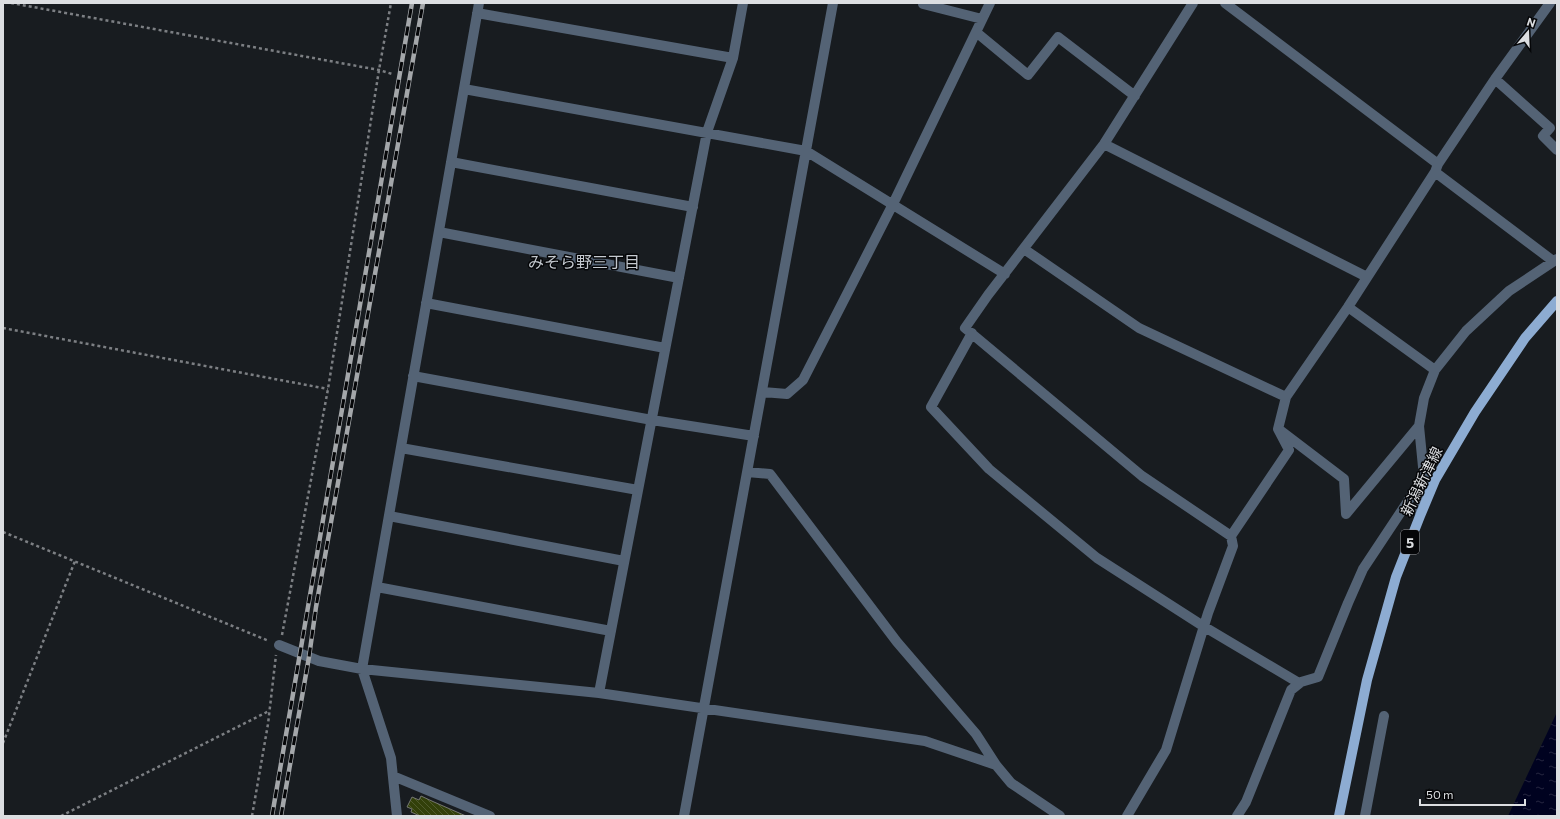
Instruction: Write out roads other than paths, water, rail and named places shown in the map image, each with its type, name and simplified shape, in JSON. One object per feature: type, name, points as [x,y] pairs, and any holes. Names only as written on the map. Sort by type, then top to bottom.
[{"type":"main road","name":"新潟新津線","points":[[1339,816],[1367,680],[1396,577],[1435,480],[1475,412],[1525,338],[1557,302]]},
{"type":"street","points":[[599,693],[707,132],[733,58],[743,3]]},
{"type":"street","points":[[684,816],[834,3]]},
{"type":"street","points":[[924,3],[923,4],[982,19]]},
{"type":"street","points":[[763,392],[787,394],[803,380],[893,204],[990,3]]},
{"type":"street","points":[[1127,816],[1166,750],[1204,626],[1233,546],[1231,536],[1142,476],[965,328],[1104,144],[1193,3]]},
{"type":"street","points":[[1225,3],[1555,260],[1509,291],[1466,331],[1435,370],[1424,398],[1419,426],[1424,477],[1420,516]]},
{"type":"street","points":[[1231,536],[1289,450],[1278,429],[1286,396],[1348,307],[1436,168],[1495,79],[1550,3]]},
{"type":"street","points":[[397,816],[391,758],[362,669],[478,8],[733,58]]},
{"type":"street","points":[[976,32],[1028,76],[1058,37],[1135,96]]},
{"type":"street","points":[[1495,79],[1550,128],[1543,136],[1557,150]]},
{"type":"street","points":[[464,89],[806,151],[1006,274]]},
{"type":"street","points":[[1104,144],[1367,277]]},
{"type":"street","points":[[451,162],[693,207]]},
{"type":"street","points":[[439,232],[679,278]]},
{"type":"street","points":[[1024,249],[1139,328],[1286,396]]},
{"type":"street","points":[[426,303],[665,348]]},
{"type":"street","points":[[1348,307],[1435,370]]},
{"type":"street","points":[[972,334],[931,408],[989,469],[1097,558],[1204,626],[1299,683]]},
{"type":"street","points":[[413,376],[652,420],[754,436]]},
{"type":"street","points":[[1278,429],[1344,479],[1346,514],[1419,426]]},
{"type":"street","points":[[401,448],[638,490]]},
{"type":"street","points":[[747,472],[770,474],[897,642],[976,734],[996,765],[1011,783],[1060,816]]},
{"type":"street","points":[[1237,816],[1246,802],[1291,690],[1299,683],[1318,677],[1363,569],[1424,477]]},
{"type":"street","points":[[389,516],[624,561]]},
{"type":"street","points":[[377,587],[611,631]]},
{"type":"street","points":[[279,645],[319,661],[362,669],[599,693],[925,741],[996,765]]},
{"type":"street","points":[[1365,816],[1384,716]]},
{"type":"street","points":[[393,776],[490,816]]},
{"type":"water","points":[[1557,712],[1557,816],[1508,816]]},
{"type":"railway","points":[[272,816],[412,3]]},
{"type":"railway","points":[[281,816],[309,657],[316,607],[423,3]]},
{"type":"district","name":"みそら野三丁目","points":[[584,261]]}]
